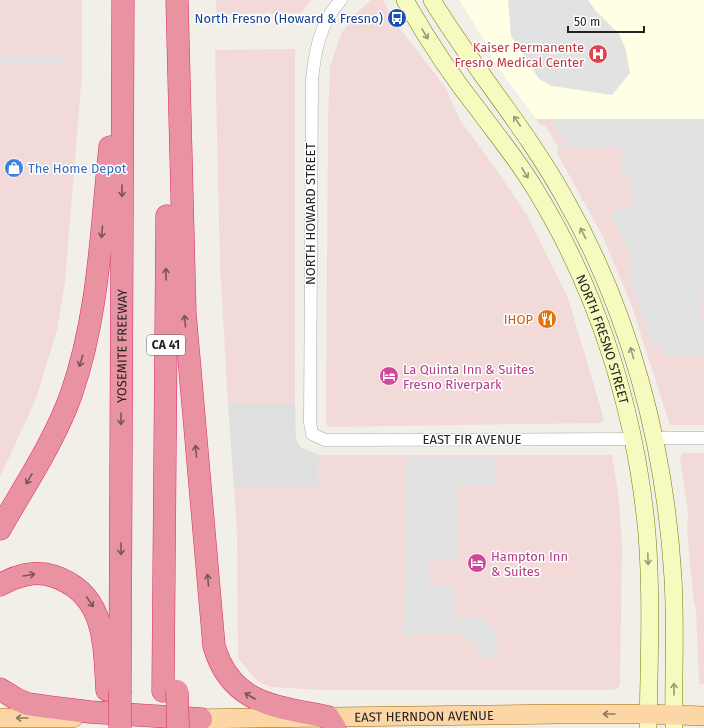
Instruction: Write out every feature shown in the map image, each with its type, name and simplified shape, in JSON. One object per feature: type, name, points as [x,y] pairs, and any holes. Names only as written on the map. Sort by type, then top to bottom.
[{"type":"highway","name":"YOSEMITE FREEWAY","points":[[114,691],[123,0]]},
{"type":"highway","name":"CA 41","points":[[163,728],[170,691],[166,369],[168,0]]},
{"type":"highway","points":[[177,0],[185,312],[214,646],[226,676],[251,697],[267,704],[332,723]]},
{"type":"highway","points":[[0,529],[55,429],[70,396],[92,319],[123,26]]},
{"type":"highway","points":[[0,585],[19,577],[37,574],[60,578],[78,588],[95,610],[105,658],[114,691],[120,728]]},
{"type":"highway","points":[[0,689],[16,700],[49,707],[129,715],[201,719]]},
{"type":"highway","points":[[107,728],[114,691]]},
{"type":"highway","points":[[170,691],[178,728]]},
{"type":"main road","name":"NORTH FRESNO STREET","points":[[405,0],[445,64],[520,165],[536,190],[554,222],[592,302],[610,354],[633,439],[644,508],[648,558],[648,721]]},
{"type":"main road","name":"NORTH FRESNO STREET","points":[[432,0],[448,27],[534,146],[565,197],[598,262],[629,344],[654,438],[670,547],[674,603],[674,721]]},
{"type":"main road","points":[[610,354],[623,362],[641,427],[645,433],[654,438]]},
{"type":"main road","points":[[633,439],[641,442],[645,449],[658,536],[670,547]]},
{"type":"main road","name":"EAST HERNDON AVENUE","points":[[0,718],[201,719],[332,723],[674,721],[704,716]]},
{"type":"street","name":"NORTH HOWARD STREET","points":[[312,434],[310,422],[312,80],[319,39],[328,15],[340,0]]},
{"type":"street","name":"EAST FIR AVENUE","points":[[312,434],[325,440],[633,439]]},
{"type":"street","points":[[654,438],[704,438]]},
{"type":"shaded area","points":[[0,0],[82,0],[82,72],[65,282],[57,330],[36,399],[0,477]]},
{"type":"shaded area","points":[[216,0],[311,0],[301,13],[216,14]]},
{"type":"shaded area","points":[[371,0],[383,0],[394,21],[445,87],[460,120],[494,166],[528,217],[568,298],[604,419],[600,423],[330,427],[326,423],[328,120],[330,67],[341,34],[353,16]]},
{"type":"shaded area","name":"Kaiser Permanente Fresno Medical Center","points":[[459,0],[704,0],[704,119],[536,119],[494,62],[488,46]]},
{"type":"shaded area","points":[[508,0],[588,0],[595,10],[619,34],[626,50],[630,73],[612,95],[552,86],[539,79],[511,36]]},
{"type":"shaded area","points":[[295,49],[295,403],[228,404],[220,265],[215,50]]},
{"type":"shaded area","points":[[0,56],[62,56],[61,64],[0,64]]},
{"type":"shaded area","points":[[536,119],[704,119],[704,425],[670,425],[631,304],[603,237],[557,153],[558,147],[545,126],[541,126]]},
{"type":"shaded area","points":[[556,119],[704,119],[702,327],[704,328],[704,355],[662,355],[662,348],[654,348],[630,282],[631,254],[612,218],[613,210],[631,210],[631,186],[629,174],[622,174],[622,148],[563,147],[563,140],[556,128]]},
{"type":"shaded area","points":[[295,403],[296,439],[300,447],[319,455],[318,487],[234,487],[228,404]]},
{"type":"shaded area","points":[[683,453],[704,453],[704,684],[699,683],[696,608],[694,602],[687,533],[688,513],[680,458]]},
{"type":"shaded area","points":[[319,455],[612,455],[619,500],[622,548],[620,685],[617,689],[322,690],[270,687],[257,681],[238,658],[237,534],[234,487],[318,487]]},
{"type":"shaded area","points":[[494,457],[495,485],[458,485],[458,559],[429,560],[430,586],[454,585],[455,617],[483,617],[496,631],[497,657],[477,657],[477,647],[461,634],[404,635],[405,458]]},
{"type":"place","name":"North Fresno (Howard & Fresno)","points":[[397,18]]},
{"type":"place","name":"Kaiser Permanente Fresno Medical Center","points":[[598,54]]},
{"type":"place","name":"The Home Depot","points":[[14,168]]},
{"type":"place","name":"IHOP","points":[[547,319]]},
{"type":"place","name":"La Quinta Inn & Suites Fresno Riverpark","points":[[389,376]]},
{"type":"place","name":"Hampton Inn & Suites","points":[[477,563]]}]
